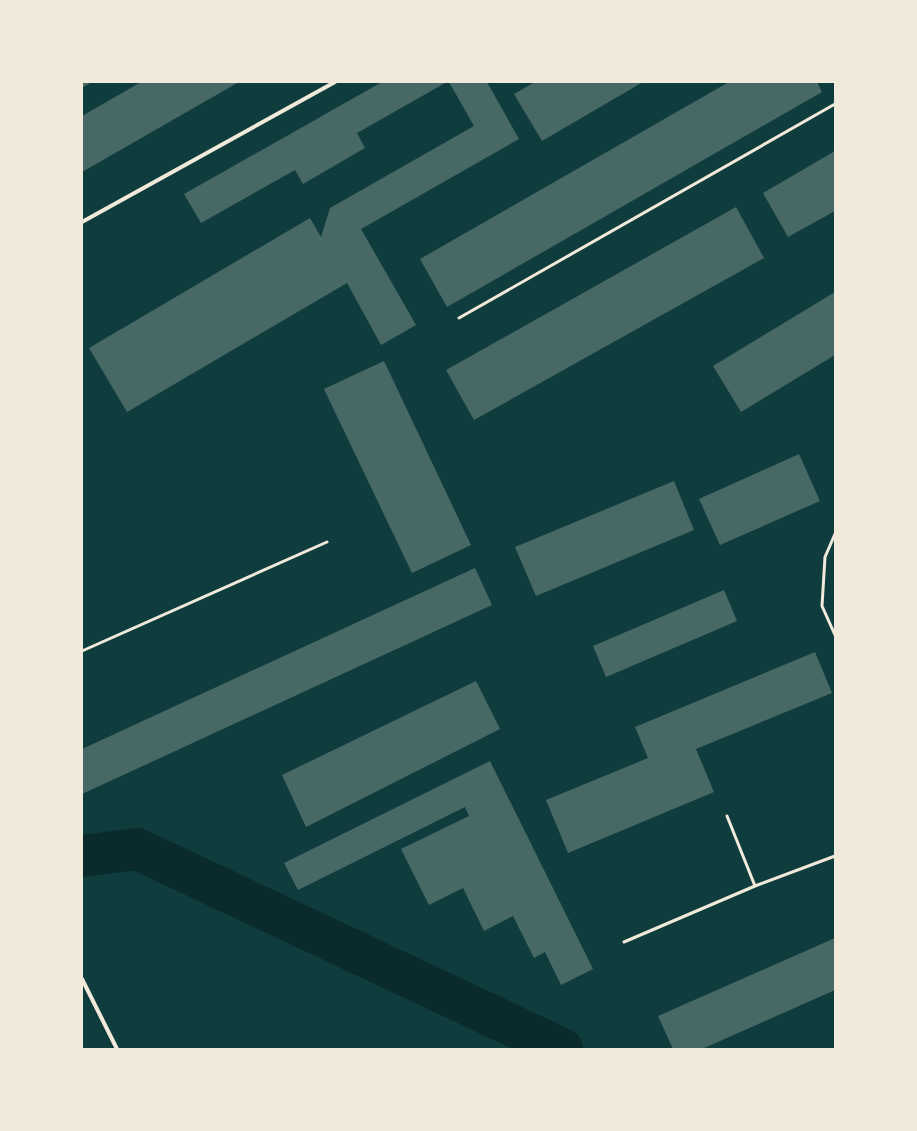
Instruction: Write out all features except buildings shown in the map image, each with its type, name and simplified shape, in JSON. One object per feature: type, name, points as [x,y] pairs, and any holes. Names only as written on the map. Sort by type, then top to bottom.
[{"type":"street","points":[[82,222],[335,82]]},
{"type":"street","points":[[82,979],[117,1049]]},
{"type":"lane","points":[[459,318],[835,104]]},
{"type":"lane","points":[[835,534],[825,557],[822,606],[835,635]]},
{"type":"lane","points":[[82,651],[327,542]]},
{"type":"lane","points":[[727,816],[755,886]]},
{"type":"lane","points":[[624,942],[755,886],[835,856]]},
{"type":"waterway","points":[[82,856],[137,849],[562,1049]]}]
